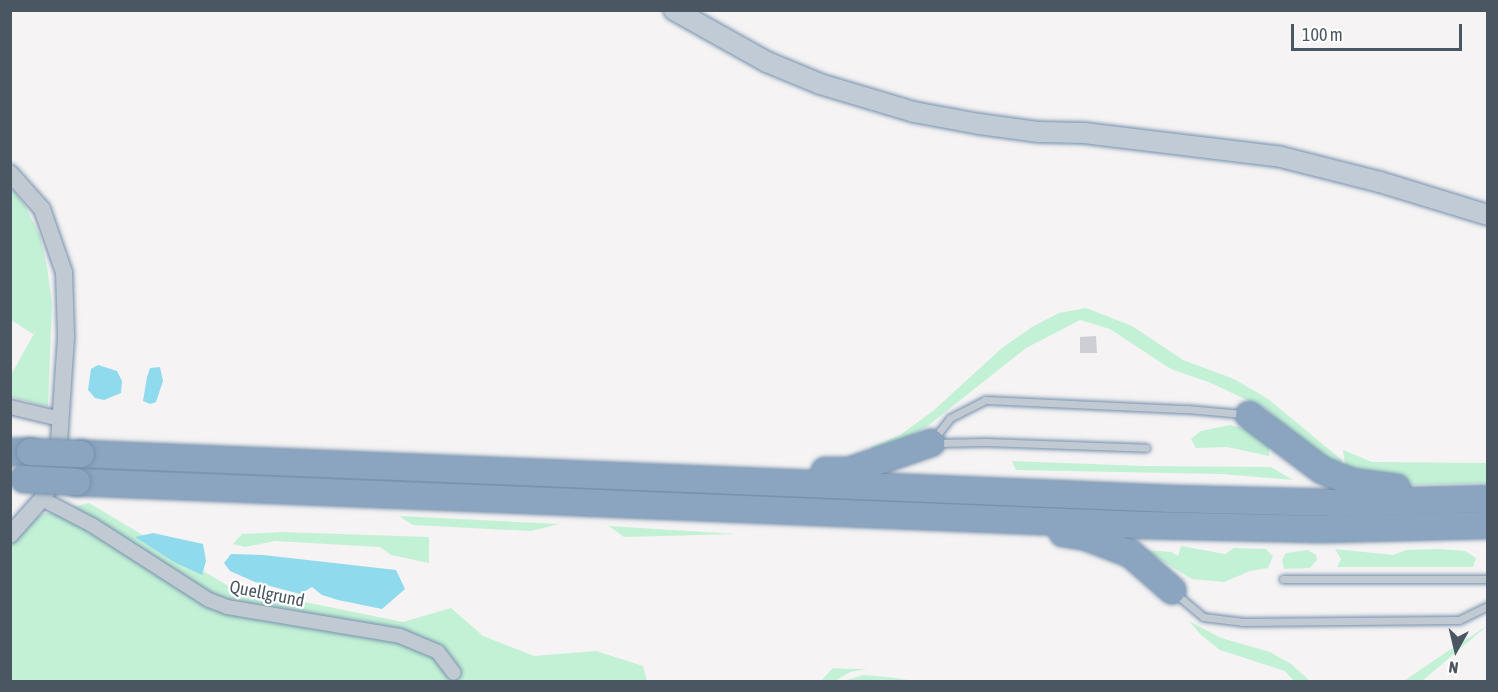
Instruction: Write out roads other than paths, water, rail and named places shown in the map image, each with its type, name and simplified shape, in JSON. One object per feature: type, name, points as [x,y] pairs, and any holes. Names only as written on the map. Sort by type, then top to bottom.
[{"type":"highway","points":[[1248,415],[1322,470],[1368,486],[1412,489],[1459,501]]},
{"type":"highway","points":[[751,481],[785,471],[849,471],[931,443]]},
{"type":"highway","points":[[20,452],[1170,499],[1336,503],[1488,499]]},
{"type":"highway","points":[[17,478],[1001,520],[1323,529],[1488,525]]},
{"type":"highway","points":[[1001,520],[1087,537],[1131,554],[1172,590]]},
{"type":"main road","points":[[674,10],[711,33],[777,66],[820,84],[914,112],[1009,128],[1084,132],[1281,157],[1380,182],[1488,215]]},
{"type":"street","points":[[10,173],[42,209],[64,272],[66,337],[58,459],[50,485],[42,499],[10,535]]},
{"type":"street","points":[[10,407],[60,419]]},
{"type":"street","name":"Quellgrund","points":[[42,499],[92,525],[209,600],[227,607],[400,636],[438,652],[455,677]]},
{"type":"lane","points":[[931,443],[950,418],[985,400],[1187,409],[1248,415]]},
{"type":"lane","points":[[931,443],[986,442],[1146,448]]},
{"type":"lane","points":[[1283,579],[1488,579]]},
{"type":"lane","points":[[1172,590],[1203,616],[1242,622],[1460,620],[1488,606]]},
{"type":"water","points":[[98,365],[117,371],[122,381],[121,393],[104,400],[95,398],[88,390],[91,369]]},
{"type":"water","points":[[160,367],[163,381],[156,402],[150,404],[143,401],[147,377],[150,368]]},
{"type":"water","points":[[153,533],[203,544],[206,561],[202,575],[174,562],[135,537]]},
{"type":"water","points":[[231,554],[263,555],[396,570],[405,589],[382,609],[322,595],[312,587],[300,594],[255,582],[230,571],[224,563]]}]
